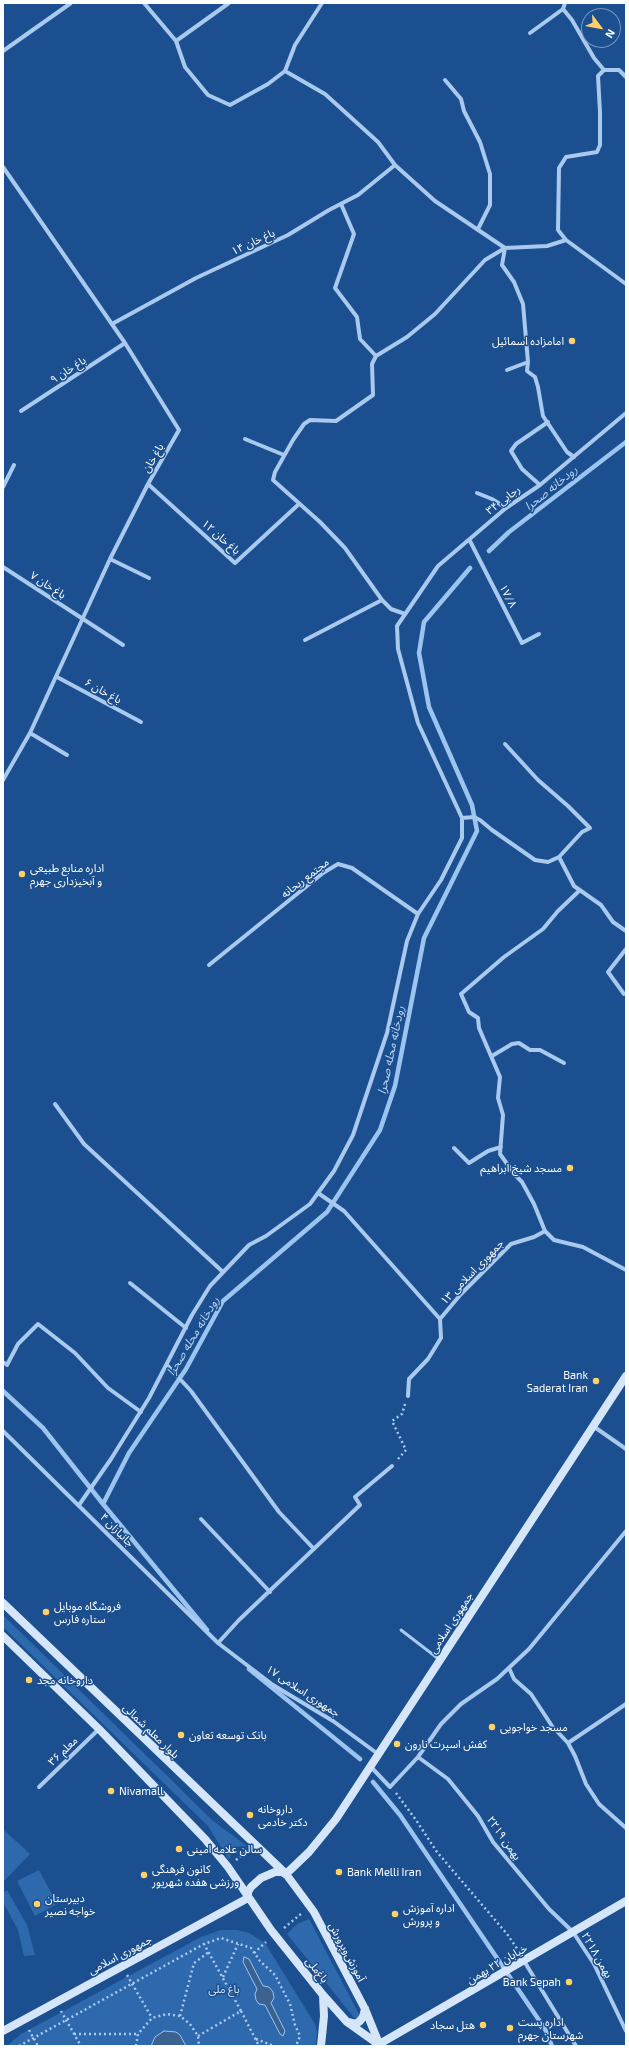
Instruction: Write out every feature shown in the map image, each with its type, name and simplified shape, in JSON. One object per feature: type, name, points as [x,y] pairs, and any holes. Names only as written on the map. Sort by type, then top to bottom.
[{"type":"main road","name":"جمهوری اسلامی","points":[[286,1874],[309,1852],[336,1819],[626,1376]]},
{"type":"main road","name":"بلوار معلم شمالی","points":[[3,1603],[255,1846],[286,1874]]},
{"type":"main road","points":[[3,1636],[99,1729],[205,1839],[228,1867],[248,1898]]},
{"type":"main road","points":[[248,1898],[248,1892],[251,1887],[261,1878],[275,1872],[282,1872],[286,1874]]},
{"type":"main road","name":"آموزش‌و‌پرورش","points":[[286,1874],[314,1912],[365,2009],[379,2046]]},
{"type":"main road","name":"جمهوری اسلامی","points":[[3,2031],[248,1898]]},
{"type":"main road","name":"باغ‌ملی","points":[[248,1898],[323,1995],[347,2022],[379,2046]]},
{"type":"main road","name":"خیابان ۲۲ بهمن","points":[[379,2046],[626,1901]]},
{"type":"main road","points":[[321,2046],[324,2016],[323,1995]]},
{"type":"main road","points":[[347,2022],[356,2024],[363,2017],[365,2009]]},
{"type":"street","points":[[3,51],[71,3]]},
{"type":"street","points":[[144,3],[176,41],[185,67],[208,95],[230,105],[268,84],[285,71],[295,45],[322,3]]},
{"type":"street","points":[[176,41],[229,3]]},
{"type":"street","points":[[530,33],[547,19],[563,9],[565,3]]},
{"type":"street","points":[[563,9],[572,20],[594,58],[604,70]]},
{"type":"street","points":[[626,77],[619,70],[604,70],[598,76],[600,145],[597,152],[566,157],[559,168],[558,230],[566,240],[626,284]]},
{"type":"street","points":[[285,71],[325,94],[378,142],[395,165],[435,201],[505,248]]},
{"type":"street","points":[[445,80],[461,99],[464,111],[480,142],[490,174],[490,205],[478,230]]},
{"type":"street","name":"باغ خان ۱۴","points":[[112,324],[196,278],[288,235],[358,195],[395,165]]},
{"type":"street","name":"باغ خان","points":[[3,167],[125,343],[179,430],[148,484],[110,559],[57,677],[30,732],[3,780]]},
{"type":"street","points":[[341,204],[354,234],[335,288],[357,317],[360,339],[376,356]]},
{"type":"street","points":[[405,614],[391,609],[382,600],[345,548],[320,522],[273,480],[274,472],[293,440],[310,420],[336,421],[373,395],[374,377],[372,364],[376,356],[407,337],[435,314],[485,260],[505,248],[547,246],[566,240]]},
{"type":"street","points":[[505,248],[502,265],[514,282],[523,304],[528,371],[535,377],[540,393],[543,416],[567,452],[574,457]]},
{"type":"street","name":"باغ خان ۹","points":[[21,411],[125,343]]},
{"type":"street","points":[[507,370],[528,362]]},
{"type":"street","name":"رجایی ۳۴","points":[[462,818],[418,723],[403,673],[398,649],[397,626],[438,566],[470,541],[506,508],[540,485],[626,413]]},
{"type":"street","points":[[540,485],[522,469],[511,451],[516,444],[548,422]]},
{"type":"street","points":[[246,439],[284,455]]},
{"type":"street","points":[[3,487],[14,466]]},
{"type":"street","name":"باغ خان ۱۲","points":[[148,484],[235,563],[299,504]]},
{"type":"street","points":[[477,493],[492,499],[506,508]]},
{"type":"street","name":"۱۷/۸","points":[[470,541],[522,643],[539,634]]},
{"type":"street","points":[[110,559],[149,578]]},
{"type":"street","name":"باغ خان ۷","points":[[3,567],[123,645]]},
{"type":"street","points":[[305,640],[382,600]]},
{"type":"street","name":"باغ خان ۶","points":[[57,677],[140,722]]},
{"type":"street","points":[[30,732],[67,755]]},
{"type":"street","points":[[79,1505],[141,1412],[210,1286],[249,1245],[266,1236],[310,1204],[334,1171],[353,1135],[387,1033],[407,941],[418,914],[441,880],[462,838],[462,818],[474,817],[480,820],[535,860],[548,862],[560,856],[577,837],[590,828],[568,806],[538,780],[505,744]]},
{"type":"street","points":[[560,856],[574,886],[601,905],[613,922],[626,931]]},
{"type":"street","name":"مجتمع ریحانه","points":[[209,965],[323,874],[338,864],[352,868],[418,914]]},
{"type":"street","points":[[580,890],[558,911],[543,929],[504,957],[461,994],[469,1012],[478,1018],[480,1028],[500,1077],[498,1098],[503,1115],[500,1154],[522,1182],[534,1204],[545,1231],[554,1240],[583,1247],[626,1270]]},
{"type":"street","points":[[624,994],[608,972],[626,949]]},
{"type":"street","points":[[492,1056],[512,1044],[519,1043],[530,1050],[540,1050],[564,1063]]},
{"type":"street","points":[[56,1104],[84,1144],[223,1272]]},
{"type":"street","points":[[454,1148],[469,1164],[488,1151],[501,1146]]},
{"type":"street","points":[[318,1194],[344,1211],[440,1319],[441,1338],[428,1359],[409,1379],[408,1396]]},
{"type":"street","name":"جمهوری اسلامی ۱۳","points":[[440,1319],[461,1294],[510,1244],[545,1231]]},
{"type":"street","points":[[130,1283],[186,1328]]},
{"type":"street","points":[[3,1362],[7,1366],[18,1344],[38,1324],[75,1353],[108,1388],[141,1412]]},
{"type":"street","points":[[167,1365],[191,1392],[279,1512],[314,1549]]},
{"type":"street","points":[[593,1426],[626,1449]]},
{"type":"street","name":"جانبازان ۴","points":[[3,1431],[218,1643]]},
{"type":"street","points":[[218,1643],[239,1620],[360,1505],[355,1496],[392,1466]]},
{"type":"street","points":[[201,1519],[270,1592]]},
{"type":"street","points":[[370,1766],[390,1787],[418,1757],[441,1724],[461,1704],[509,1668],[529,1649],[626,1531]]},
{"type":"street","name":"جمهوری اسلامی ۱۷","points":[[218,1643],[273,1685],[333,1721],[378,1754]]},
{"type":"street","points":[[509,1668],[514,1679],[531,1694],[552,1726],[568,1743],[586,1784],[600,1804],[626,1828]]},
{"type":"street","points":[[568,1743],[626,1704]]},
{"type":"street","name":"معلم ۳۶","points":[[39,1787],[99,1729]]},
{"type":"street","name":"۲۲بهمن ۱۹","points":[[418,1757],[448,1779],[478,1816],[493,1842],[549,1909],[573,1932]]},
{"type":"street","name":"۲۲بهمن ۱۸","points":[[573,1932],[594,1964],[626,2031]]},
{"type":"street","points":[[524,1961],[576,2046]]},
{"type":"lane","points":[[401,1630],[440,1660]]},
{"type":"path","points":[[392,1466],[406,1450],[392,1421],[402,1414],[408,1396]]},
{"type":"path","points":[[390,1787],[416,1820],[437,1852],[507,1934],[524,1961]]},
{"type":"path","points":[[228,1867],[255,1846]]},
{"type":"path","points":[[20,2046],[204,1944],[221,1938],[251,1948],[260,1961],[275,1974],[290,2004],[295,2025],[300,2036],[296,2046]]},
{"type":"path","points":[[204,1944],[259,2046]]},
{"type":"path","points":[[223,1977],[238,1944]]},
{"type":"path","points":[[180,2016],[194,1963],[209,1952]]},
{"type":"path","points":[[123,1966],[152,2018]]},
{"type":"path","points":[[55,2002],[81,2046]]},
{"type":"path","points":[[198,2036],[241,2011]]},
{"type":"path","points":[[136,2046],[138,2034],[152,2018],[167,2014],[180,2016],[190,2024],[198,2036],[199,2046]]},
{"type":"path","points":[[29,2030],[38,2046]]},
{"type":"path","points":[[74,2034],[138,2034]]},
{"type":"path","points":[[255,2038],[274,2046]]},
{"type":"green space","points":[[3,1615],[213,1821],[247,1846],[236,1847],[232,1851],[229,1860],[208,1826],[3,1627]]},
{"type":"green space","points":[[4,1830],[30,1854],[3,1882],[3,1831]]},
{"type":"green space","points":[[39,1870],[57,1904],[35,1916],[17,1881]]},
{"type":"green space","points":[[7,1890],[27,1925],[35,1955],[24,1956],[18,1930],[3,1902],[3,1893]]},
{"type":"green space","points":[[309,1919],[360,2016],[356,2020],[287,1934],[297,1924]]},
{"type":"green space","name":"باغ ملی","points":[[221,1930],[237,1930],[249,1933],[265,1943],[315,2024],[317,2032],[316,2046],[7,2046],[21,2034],[201,1937]]},
{"type":"shaded area","points":[[244,1957],[249,1959],[263,1986],[269,1987],[273,1992],[274,1998],[271,2003],[285,2031],[283,2036],[280,2034],[265,2005],[259,2004],[256,2000],[255,1994],[257,1989],[243,1962]]},
{"type":"shaded area","points":[[164,2031],[176,2032],[180,2035],[186,2046],[151,2046],[155,2037]]},
{"type":"waterway","name":"رودخانه صحرا","points":[[489,551],[509,532],[626,442]]},
{"type":"waterway","name":"رودخانه محله صحرا","points":[[103,1504],[129,1453],[186,1369],[223,1301],[327,1212],[380,1130],[395,1086],[424,938],[477,831],[472,805],[429,707],[419,653],[424,622],[470,568]]},
{"type":"waterway","points":[[3,1391],[43,1428],[103,1504],[207,1630]]},
{"type":"waterway","points":[[249,1669],[360,1759]]},
{"type":"waterway","points":[[373,1782],[400,1815],[545,2029],[552,2046]]},
{"type":"place","name":"امامزاده اسمائیل","points":[[572,341]]},
{"type":"place","name":"اداره منابع طبیعی و آبخیزداری جهرم","points":[[22,874]]},
{"type":"place","name":"مسجد شیخ ابراهیم","points":[[570,1168]]},
{"type":"place","name":"Bank Saderat Iran","points":[[596,1381]]},
{"type":"place","name":"فروشگاه موبایل ستاره فارس","points":[[46,1612]]},
{"type":"place","name":"داروخانه مجد","points":[[29,1680]]},
{"type":"place","name":"مسجد خواجویی","points":[[492,1727]]},
{"type":"place","name":"بانک توسعه تعاون","points":[[181,1735]]},
{"type":"place","name":"کفش اسپرت نارون","points":[[397,1744]]},
{"type":"place","name":"Nivamall","points":[[111,1791]]},
{"type":"place","name":"داروخانه دکتر خادمی","points":[[250,1815]]},
{"type":"place","name":"سالن علامه امینی","points":[[179,1849]]},
{"type":"place","name":"Bank Melli Iran","points":[[339,1872]]},
{"type":"place","name":"کانون فرهنگی ورزشی هفده شهریور","points":[[144,1875]]},
{"type":"place","name":"دبیرستان خواجه نصیر","points":[[37,1904]]},
{"type":"place","name":"اداره آموزش و پرورش","points":[[395,1914]]},
{"type":"place","name":"Bank Sepah","points":[[569,1982]]},
{"type":"place","name":"هتل سجاد","points":[[483,2025]]},
{"type":"place","name":"اداره پست شهرستان جهرم","points":[[510,2028]]}]
